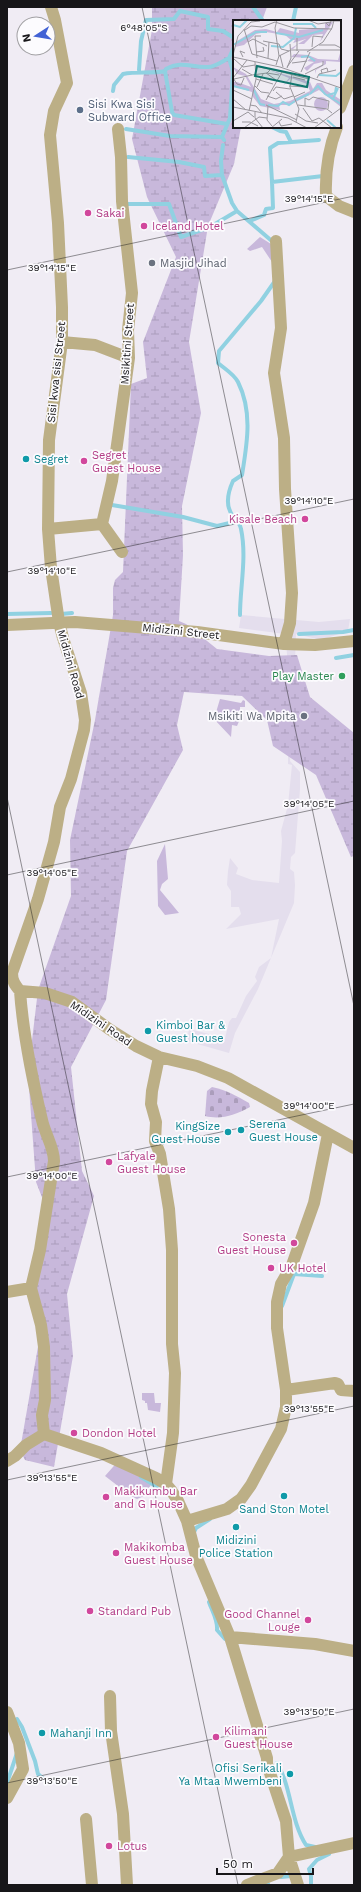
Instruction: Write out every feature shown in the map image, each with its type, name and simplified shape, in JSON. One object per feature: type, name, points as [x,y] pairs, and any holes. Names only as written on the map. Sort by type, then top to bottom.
[{"type":"street","name":"Sisi kwa sisi Street","points":[[51,7],[55,20],[67,84],[54,111],[50,135],[58,223],[62,342],[49,440],[48,529],[51,568],[59,622]]},
{"type":"street","points":[[341,105],[354,71]]},
{"type":"street","points":[[337,128],[326,161],[326,196],[339,206],[354,212]]},
{"type":"street","name":"Msikitini Street","points":[[102,524],[112,481],[129,358],[128,330],[132,293],[122,201],[121,157],[118,129]]},
{"type":"street","points":[[276,241],[281,328],[274,373],[284,438],[285,489],[292,593],[290,623],[284,644]]},
{"type":"street","points":[[62,342],[95,345],[129,358]]},
{"type":"street","points":[[48,529],[102,524],[122,552]]},
{"type":"street","name":"Midizini Street","points":[[7,625],[59,622],[197,632],[284,644],[315,645],[354,641]]},
{"type":"street","name":"Midizini Road","points":[[59,622],[81,693],[85,712],[84,730],[71,779],[60,808],[54,842],[38,899],[12,973],[14,984],[20,991],[45,993],[72,1002],[121,1037],[159,1057],[197,1066],[228,1078],[354,1148]]},
{"type":"street","points":[[20,991],[30,1066],[42,1122],[54,1156],[40,1250],[31,1288],[44,1347],[45,1400],[42,1415],[44,1434]]},
{"type":"street","points":[[159,1057],[151,1104],[156,1122],[155,1141],[160,1154],[172,1250],[172,1344],[175,1373],[173,1433],[166,1484]]},
{"type":"street","points":[[187,1521],[226,1509],[241,1499],[251,1485],[281,1429],[286,1407],[286,1390],[277,1328],[276,1313],[279,1292],[281,1284],[292,1265],[314,1203],[328,1134]]},
{"type":"street","points":[[7,1292],[31,1288]]},
{"type":"street","points":[[286,1390],[337,1383],[340,1390],[344,1392],[354,1391]]},
{"type":"street","points":[[7,1461],[16,1456],[26,1445],[44,1434],[101,1452],[166,1484],[178,1501],[187,1521],[196,1556],[230,1637],[267,1758],[267,1764],[286,1821],[289,1857],[298,1885]]},
{"type":"street","points":[[230,1637],[315,1644],[354,1651]]},
{"type":"street","points":[[110,1696],[111,1731],[122,1814],[127,1885]]},
{"type":"street","points":[[7,1712],[19,1743],[23,1769],[7,1798]]},
{"type":"street","points":[[86,1819],[92,1885]]},
{"type":"street","points":[[247,1885],[278,1873],[289,1857],[354,1843]]},
{"type":"shaded area","points":[[241,615],[319,622],[350,619],[348,631],[321,640],[296,634],[292,745],[290,761],[300,772],[300,789],[295,853],[291,857],[290,869],[294,872],[294,903],[271,958],[279,919],[226,929],[241,914],[239,907],[231,907],[231,891],[227,885],[230,858],[238,868],[236,874],[252,880],[279,883],[282,841],[281,831],[288,805],[292,765],[288,764],[287,654],[285,634],[239,628]]},
{"type":"shaded area","points":[[271,958],[258,989],[235,1033],[229,1053],[187,1041],[189,1029],[225,1038],[229,1022],[232,1018],[236,1018],[246,996],[257,981],[255,977],[259,967]]},
{"type":"green space","points":[[152,7],[267,7],[262,20],[233,20],[233,128],[241,128],[234,164],[208,226],[189,342],[201,413],[182,506],[183,555],[179,621],[186,624],[217,649],[269,656],[297,655],[310,697],[354,733],[354,856],[351,857],[316,775],[273,746],[267,720],[242,696],[184,692],[177,725],[183,750],[127,851],[106,1000],[71,1067],[82,1171],[94,1196],[67,1294],[73,1356],[54,1467],[25,1460],[20,1450],[40,1335],[35,1296],[45,1205],[36,1182],[28,1074],[38,990],[71,896],[70,840],[95,720],[113,615],[113,588],[115,580],[123,572],[131,384],[147,378],[143,342],[176,257],[147,197],[132,139],[152,30]]},
{"type":"green space","points":[[260,237],[271,244],[272,262],[262,247],[250,251],[247,249]]},
{"type":"green space","points":[[220,699],[241,703],[243,700],[245,701],[245,707],[240,707],[240,719],[237,726],[232,725],[231,737],[214,719]]},
{"type":"green space","points":[[165,844],[168,879],[162,884],[160,890],[179,913],[165,915],[158,906],[157,861]]},
{"type":"green space","points":[[212,1087],[240,1098],[249,1103],[250,1107],[228,1116],[205,1116],[207,1091]]},
{"type":"green space","points":[[142,1393],[154,1393],[155,1403],[161,1403],[160,1412],[148,1410],[147,1403],[142,1400]]},
{"type":"green space","points":[[120,1459],[154,1480],[144,1496],[137,1499],[131,1496],[105,1476]]},
{"type":"waterway","points":[[253,7],[262,20]]},
{"type":"waterway","points":[[293,20],[296,7]]},
{"type":"waterway","points":[[139,70],[141,41],[146,20],[174,19],[180,11],[208,17],[208,29],[223,31],[233,37]]},
{"type":"waterway","points":[[233,49],[229,58],[233,72]]},
{"type":"waterway","points":[[165,71],[166,69],[177,65],[211,67],[229,58]]},
{"type":"waterway","points":[[113,91],[114,85],[123,74],[165,71],[172,112],[174,115],[227,124]]},
{"type":"waterway","points":[[224,140],[222,137],[230,118],[233,72]]},
{"type":"waterway","points":[[274,128],[286,132],[291,142]]},
{"type":"waterway","points":[[126,129],[170,136],[222,137]]},
{"type":"waterway","points":[[272,182],[270,148],[278,143],[319,140]]},
{"type":"waterway","points":[[223,145],[221,161],[222,175],[232,203],[237,211],[273,242]]},
{"type":"waterway","points":[[128,157],[179,162],[204,167],[205,176],[222,175]]},
{"type":"waterway","points":[[250,221],[264,215],[266,209],[273,208],[272,182],[323,176]]},
{"type":"waterway","points":[[126,204],[169,204],[181,237],[210,227],[237,211]]},
{"type":"waterway","points":[[240,615],[243,540],[240,525],[230,512],[228,499],[233,481],[242,475],[248,428],[246,405],[243,393],[232,374],[218,363],[219,351],[261,301],[275,281]]},
{"type":"waterway","points":[[112,505],[183,517],[217,526],[238,521]]},
{"type":"waterway","points":[[60,612],[61,614],[72,613]]},
{"type":"waterway","points":[[7,614],[51,613]]},
{"type":"waterway","points":[[299,634],[354,630]]},
{"type":"waterway","points":[[336,658],[354,655]]},
{"type":"waterway","points":[[282,1306],[294,1274],[322,1276]]},
{"type":"waterway","points":[[141,1477],[167,1493]]},
{"type":"waterway","points":[[193,1534],[196,1528],[210,1519]]},
{"type":"waterway","points":[[209,1602],[216,1619],[217,1630],[225,1639]]},
{"type":"waterway","points":[[17,1719],[22,1727],[35,1761],[38,1774],[46,1781]]},
{"type":"waterway","points":[[7,1783],[17,1753]]},
{"type":"waterway","points":[[277,1763],[286,1783],[301,1835],[306,1845],[315,1847]]},
{"type":"waterway","points":[[311,1885],[309,1869],[317,1860],[329,1854]]},
{"type":"waterway","points":[[281,1877],[291,1876],[293,1879]]},
{"type":"place","name":"Sisi Kwa Sisi Subward Office","points":[[80,110]]},
{"type":"place","name":"Sakai","points":[[88,213]]},
{"type":"place","name":"Iceland Hotel","points":[[144,226]]},
{"type":"place","name":"Masjid Jihad","points":[[152,263]]},
{"type":"place","name":"Segret","points":[[26,459]]},
{"type":"place","name":"Segret Guest House","points":[[84,461]]},
{"type":"place","name":"Kisale Beach","points":[[305,519]]},
{"type":"place","name":"Play Master","points":[[342,676]]},
{"type":"place","name":"Msikiti Wa Mpita","points":[[304,716]]},
{"type":"place","name":"Kimboi Bar & Guest house","points":[[148,1031]]},
{"type":"place","name":"Serena Guest House","points":[[241,1130]]},
{"type":"place","name":"KingSize Guest House","points":[[228,1132]]},
{"type":"place","name":"Lafyale Guest House","points":[[109,1162]]},
{"type":"place","name":"Sonesta Guest House","points":[[294,1243]]},
{"type":"place","name":"UK Hotel","points":[[271,1268]]},
{"type":"place","name":"Dondon Hotel","points":[[74,1433]]},
{"type":"place","name":"Sand Ston Motel","points":[[284,1496]]},
{"type":"place","name":"Makikumbu Bar and G House","points":[[106,1497]]},
{"type":"place","name":"Midizini Police Station","points":[[236,1527]]},
{"type":"place","name":"Makikomba Guest House","points":[[116,1553]]},
{"type":"place","name":"Standard Pub","points":[[90,1611]]},
{"type":"place","name":"Good Channel Louge","points":[[308,1620]]},
{"type":"place","name":"Mahanji Inn","points":[[42,1733]]},
{"type":"place","name":"Kilimani Guest House","points":[[216,1737]]},
{"type":"place","name":"Ofisi Serikali Ya Mtaa Mwembeni","points":[[290,1774]]},
{"type":"place","name":"Lotus","points":[[109,1846]]}]
